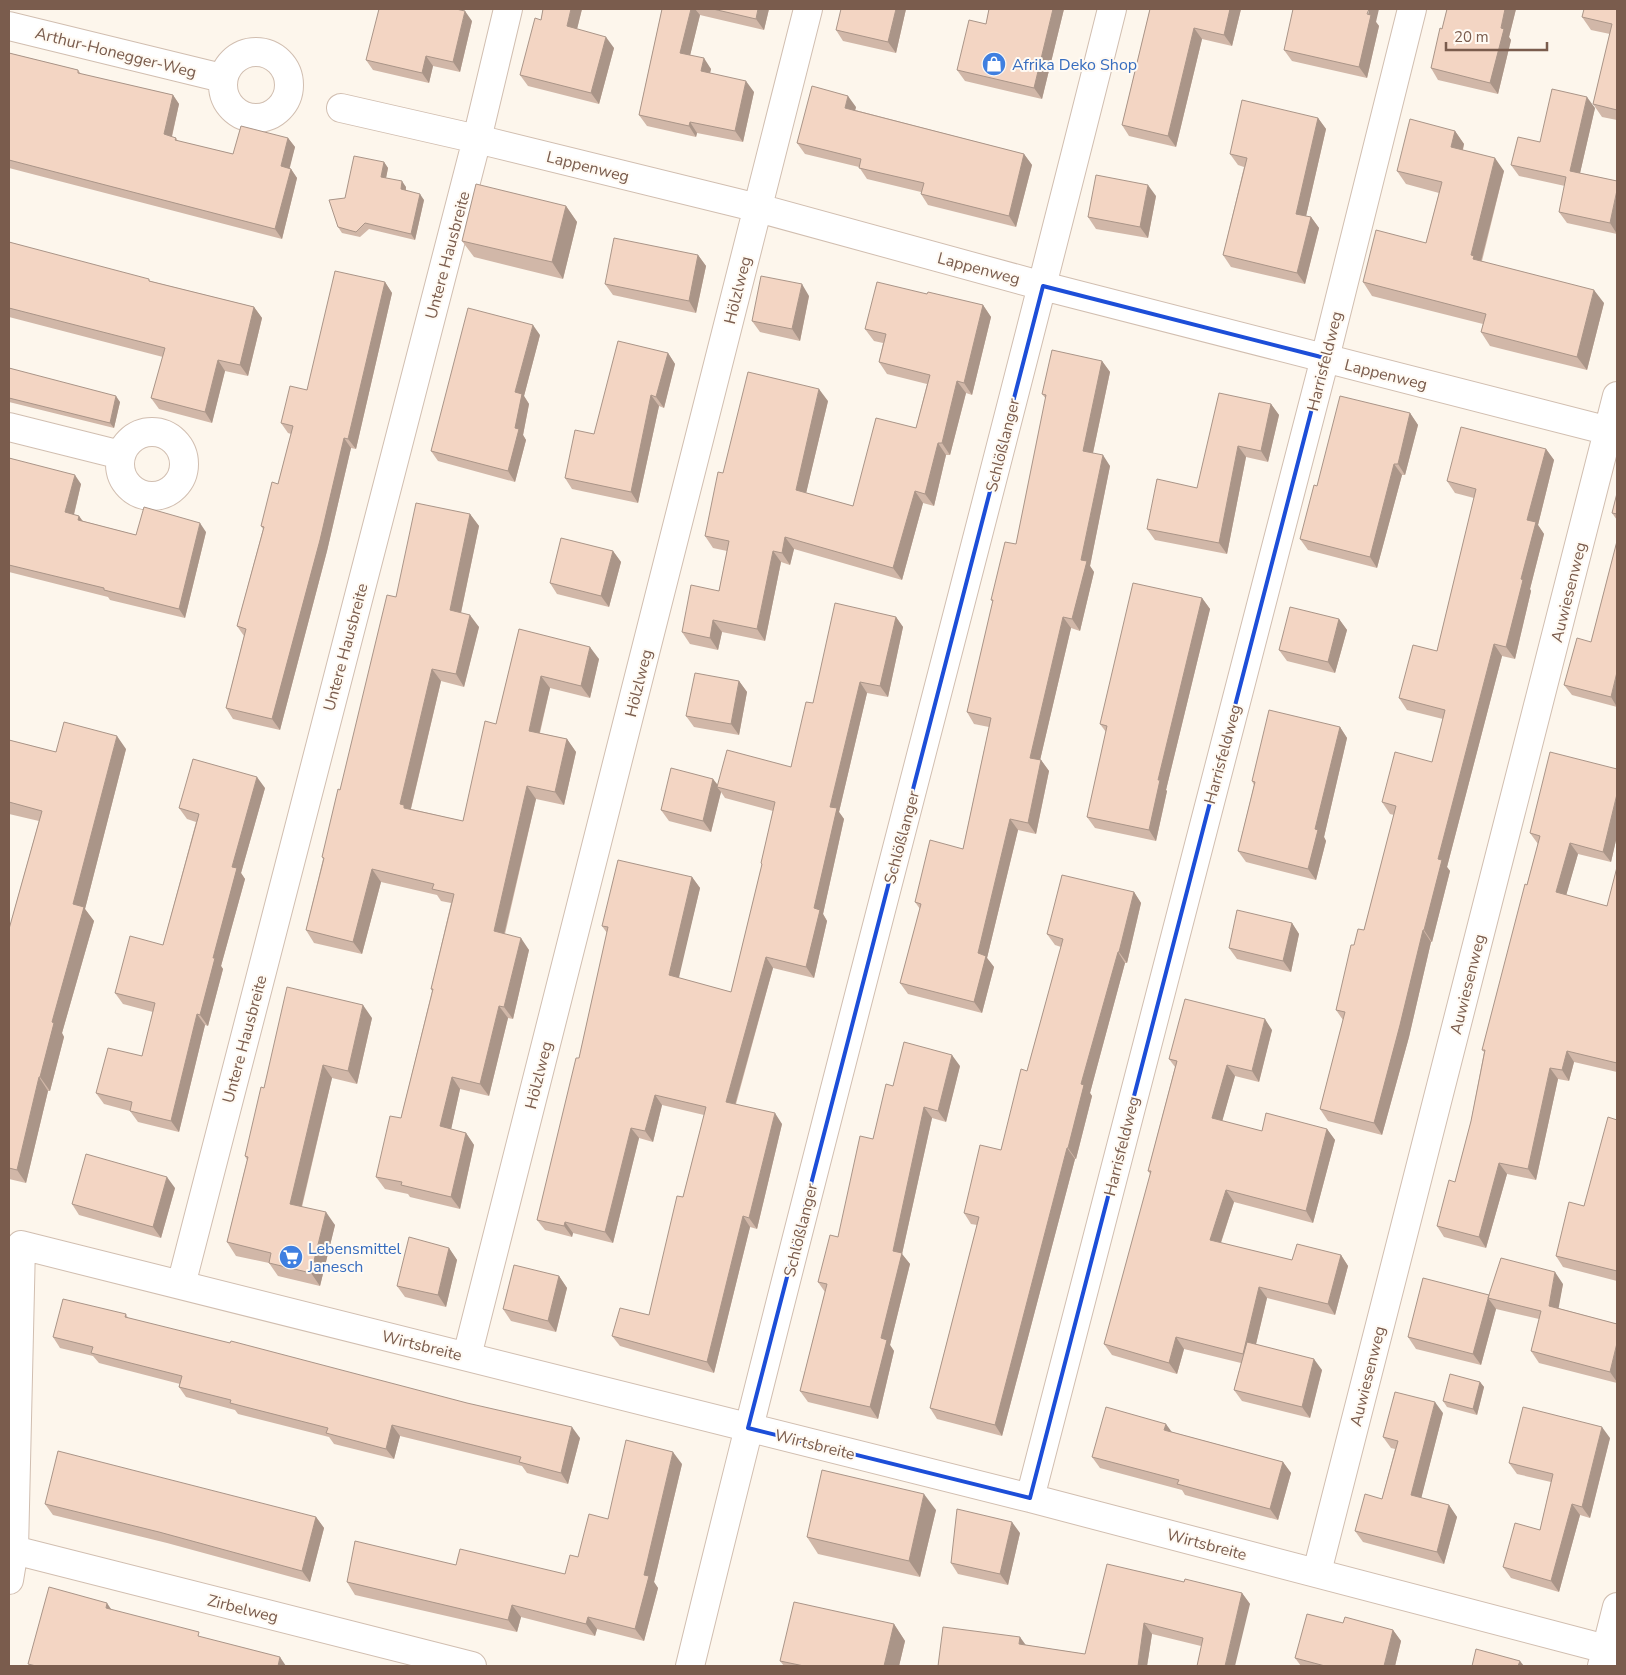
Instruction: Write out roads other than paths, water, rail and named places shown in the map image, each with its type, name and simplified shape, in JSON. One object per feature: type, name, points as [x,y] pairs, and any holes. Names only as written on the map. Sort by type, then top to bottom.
[{"type":"street","name":"Untere Hausbreite","points":[[180,1285],[477,139],[508,9]]},
{"type":"street","name":"Hölzlweg","points":[[467,1356],[808,9]]},
{"type":"street","name":"Schlößlanger","points":[[690,1666],[748,1428],[1043,286],[1112,9]]},
{"type":"street","name":"Harrisfeldweg","points":[[1030,1498],[1412,9]]},
{"type":"street","name":"Arthur-Honegger-Weg","points":[[9,26],[222,78]]},
{"type":"street","name":"Lappenweg","points":[[341,108],[477,139],[758,208],[1043,286],[1613,432]]},
{"type":"street","name":"Auwiesenweg","points":[[1317,1572],[1613,432],[1617,396]]},
{"type":"street","points":[[9,427],[121,455]]},
{"type":"street","name":"Wirtsbreite","points":[[14,1550],[21,1245],[1030,1498],[1317,1572],[1604,1658]]},
{"type":"street","points":[[9,1580],[14,1550]]},
{"type":"street","name":"Zirbelweg","points":[[14,1550],[472,1666]]},
{"type":"street","points":[[1604,1658],[1617,1607]]},
{"type":"place","name":"Afrika Deko Shop","points":[[994,64]]},
{"type":"place","name":"Lebensmittel Janesch","points":[[291,1257]]}]
